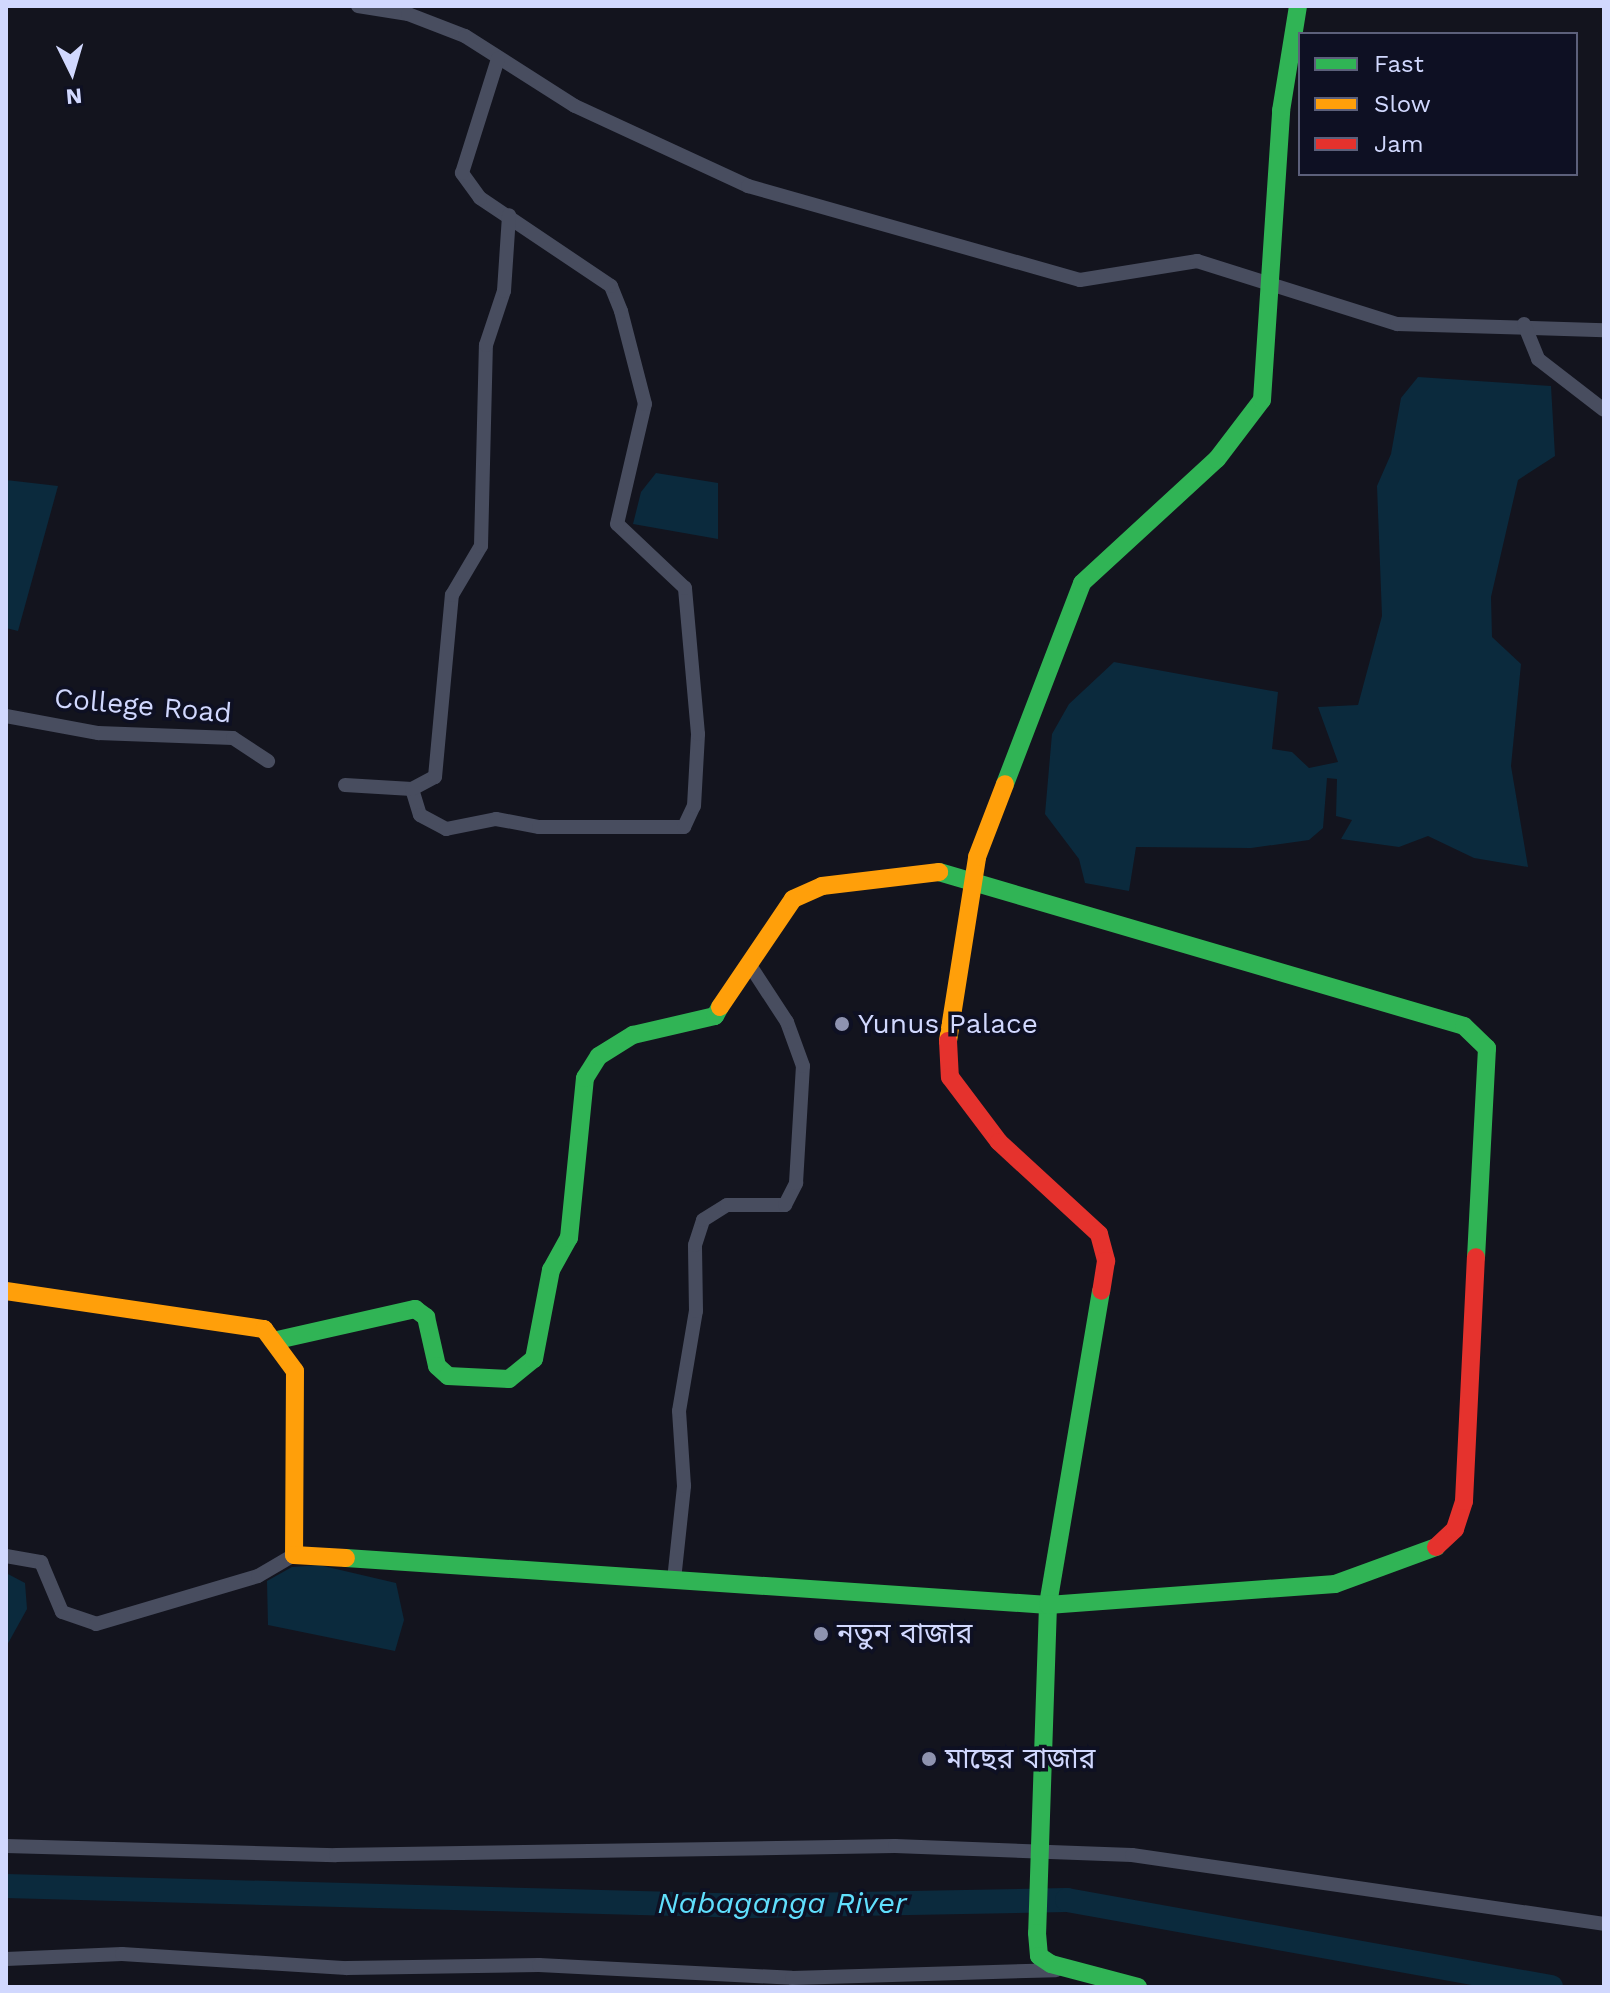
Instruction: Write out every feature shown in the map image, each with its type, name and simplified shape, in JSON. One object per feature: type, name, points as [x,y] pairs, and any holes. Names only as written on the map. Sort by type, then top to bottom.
[{"type":"street","points":[[358,6],[408,14],[465,36],[575,106],[748,186],[874,226],[965,241],[1080,280],[1197,261],[1397,324],[1524,324],[1604,330]]},
{"type":"street","points":[[1066,1971],[1039,1956],[1037,1933],[1048,1605],[1106,1261],[1099,1234],[999,1142],[950,1077],[947,1015],[973,877],[1082,583],[1139,523],[1217,459],[1262,400],[1281,111],[1298,6]]},
{"type":"street","points":[[412,789],[420,815],[446,829],[496,819],[539,827],[684,827],[694,806],[698,734],[685,588],[617,524],[645,404],[621,311],[611,286],[469,189],[462,173],[498,59]]},
{"type":"street","points":[[345,785],[412,789],[435,777],[452,595],[481,546],[486,345],[504,291],[509,215]]},
{"type":"street","points":[[1524,324],[1538,359],[1604,410]]},
{"type":"street","name":"College Road","points":[[6,716],[98,733],[233,738],[268,761]]},
{"type":"street","points":[[6,1556],[41,1562],[62,1612],[96,1624],[258,1576],[294,1555],[1048,1605],[1335,1584],[1435,1548],[1455,1529],[1464,1501],[1465,1377],[1489,1064],[1479,1034],[1464,1026],[973,877],[946,871],[822,886],[793,899],[715,1016],[633,1035],[599,1056],[585,1078],[569,1238],[551,1270],[534,1359],[509,1379],[448,1376],[437,1366],[426,1317],[415,1309],[273,1341]]},
{"type":"street","points":[[674,1580],[684,1486],[679,1411],[698,1299],[695,1245],[703,1220],[727,1205],[785,1205],[796,1183],[803,1066],[787,1022],[749,964]]},
{"type":"street","points":[[6,1291],[199,1316],[264,1329],[295,1371],[294,1555]]},
{"type":"street","points":[[6,1846],[336,1855],[895,1846],[1040,1863],[1170,1859],[1604,1924]]},
{"type":"street","points":[[6,1959],[122,1954],[347,1968],[539,1965],[752,1982],[1066,1971],[1138,1987]]},
{"type":"water","points":[[1418,377],[1551,386],[1555,456],[1518,480],[1491,597],[1492,637],[1521,664],[1511,766],[1528,867],[1474,858],[1428,836],[1399,847],[1341,839],[1352,820],[1336,816],[1337,779],[1327,778],[1323,828],[1309,840],[1251,848],[1136,847],[1129,891],[1085,883],[1079,859],[1045,814],[1052,734],[1069,704],[1114,662],[1278,692],[1272,749],[1292,752],[1309,768],[1338,762],[1318,707],[1358,705],[1382,616],[1377,486],[1391,454],[1401,398]]},
{"type":"water","points":[[656,473],[718,483],[718,539],[633,524],[641,492]]},
{"type":"water","points":[[6,480],[58,486],[18,631],[6,628]]},
{"type":"water","points":[[319,1565],[396,1583],[404,1620],[395,1651],[268,1625],[267,1581],[292,1567]]},
{"type":"water","points":[[6,1573],[25,1583],[27,1609],[6,1647]]},
{"type":"waterway","name":"Nabaganga River","points":[[6,1886],[753,1906],[1067,1900],[1551,1987]]},
{"type":"traffic: fast","points":[[1005,784],[1082,583],[1217,459],[1262,400],[1281,111],[1298,6]]},
{"type":"traffic: fast","points":[[939,872],[1464,1026],[1487,1048],[1476,1257]]},
{"type":"traffic: fast","points":[[273,1341],[415,1309],[426,1317],[437,1366],[448,1376],[509,1379],[534,1359],[551,1270],[569,1238],[585,1078],[599,1056],[633,1035],[715,1016],[720,1007]]},
{"type":"traffic: fast","points":[[1101,1291],[1048,1605],[1037,1933],[1039,1956],[1051,1964],[1138,1987]]},
{"type":"traffic: fast","points":[[346,1558],[1048,1605],[1335,1584],[1436,1547]]},
{"type":"traffic: slow","points":[[948,1041],[977,857],[1005,784]]},
{"type":"traffic: slow","points":[[720,1007],[793,899],[822,886],[939,872]]},
{"type":"traffic: slow","points":[[6,1291],[264,1329],[295,1371],[294,1555],[346,1558]]},
{"type":"traffic: jam","points":[[948,1041],[950,1077],[999,1142],[1099,1234],[1106,1261],[1101,1291]]},
{"type":"traffic: jam","points":[[1436,1547],[1455,1529],[1464,1501],[1476,1257]]},
{"type":"place","name":"Yunus Palace","points":[[842,1024]]},
{"type":"place","name":"নতুন বাজার","points":[[821,1634]]},
{"type":"place","name":"মাছের বাজার","points":[[929,1759]]}]
